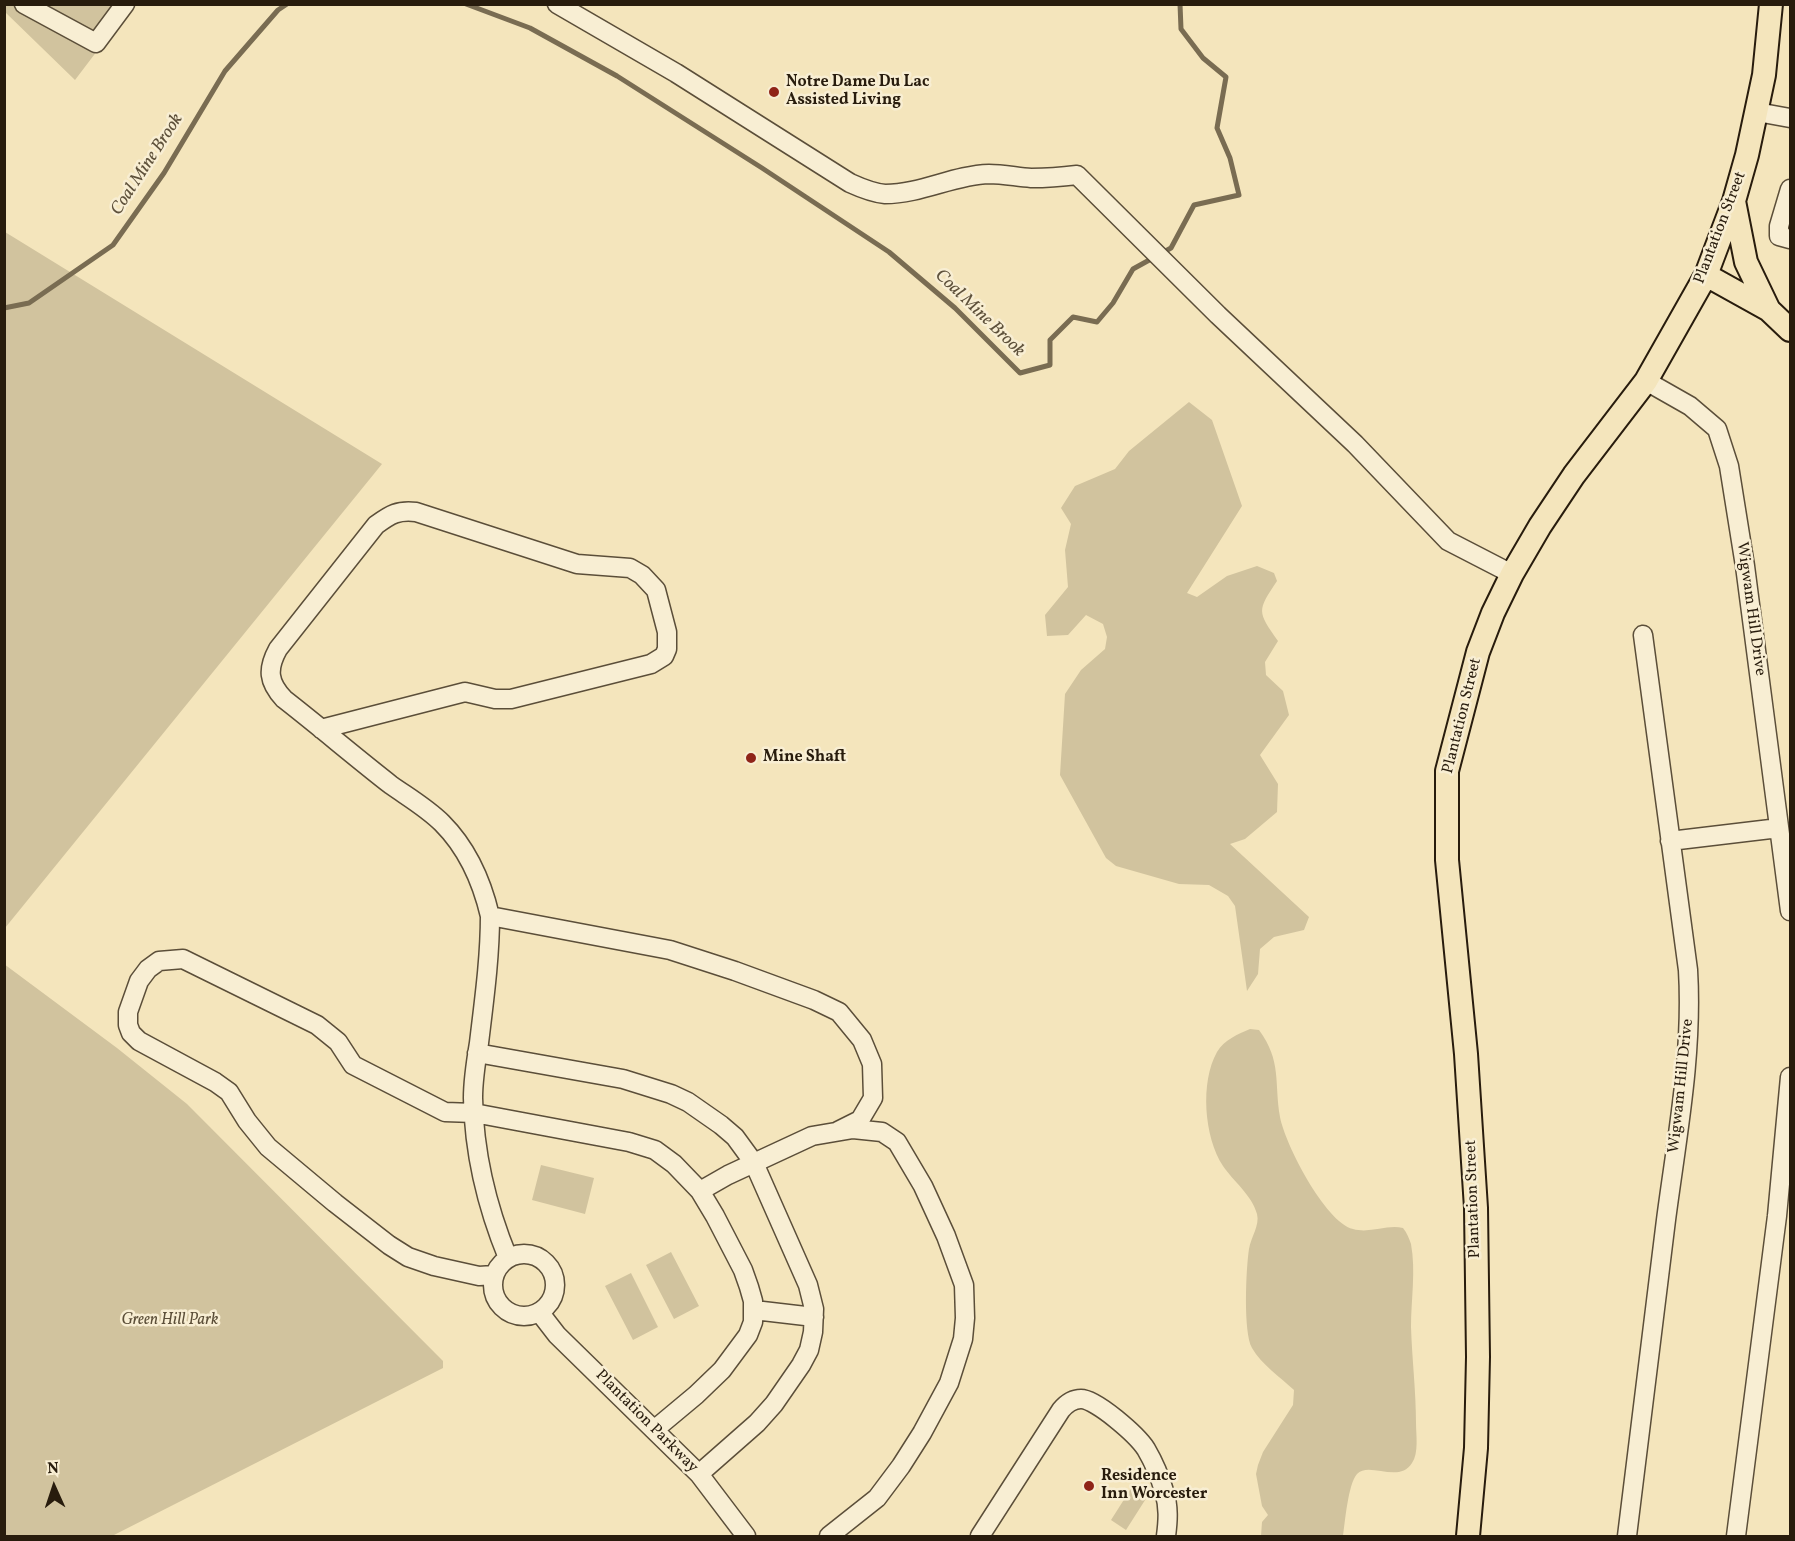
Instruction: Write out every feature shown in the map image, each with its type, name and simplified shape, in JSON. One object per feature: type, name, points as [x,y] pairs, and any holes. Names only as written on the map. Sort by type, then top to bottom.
[{"type":"main road","name":"Plantation Street","points":[[1468,1536],[1476,1448],[1478,1380],[1476,1208],[1466,1054],[1447,860],[1447,771],[1478,652],[1492,613],[1512,574],[1539,526],[1568,484],[1646,381],[1706,274],[1734,201],[1757,112],[1769,37],[1771,4]]},
{"type":"main road","points":[[1734,201],[1746,262],[1769,310]]},
{"type":"main road","points":[[1706,274],[1769,310],[1791,330]]},
{"type":"street","points":[[24,4],[96,43],[118,7]]},
{"type":"street","points":[[557,4],[676,73],[850,183],[870,191],[885,194],[961,177],[990,174],[1054,178],[1077,175],[1158,256],[1355,444],[1449,541],[1512,574]]},
{"type":"street","points":[[1757,112],[1791,118]]},
{"type":"street","points":[[1791,189],[1779,226],[1779,236],[1791,239]]},
{"type":"street","name":"Wigwam Hill Drive","points":[[1646,381],[1690,406],[1717,429],[1729,466],[1745,567],[1791,911]]},
{"type":"street","points":[[321,729],[465,692],[495,699],[511,699],[651,664],[664,656],[667,649],[666,632],[656,590],[642,575],[630,568],[577,564],[416,512],[401,511],[387,516],[376,525],[273,658],[270,674],[274,688],[321,729],[443,824],[462,847],[484,891],[490,916],[489,961],[477,1053],[473,1095],[474,1113],[483,1181],[490,1212],[508,1258]]},
{"type":"street","name":"Wigwam Hill Drive","points":[[1627,1536],[1651,1330],[1683,1100],[1689,1023],[1688,970],[1643,635]]},
{"type":"street","points":[[1670,841],[1779,828]]},
{"type":"street","points":[[490,916],[670,950],[795,992],[839,1012],[862,1040],[872,1064],[873,1098],[860,1120],[838,1131]]},
{"type":"street","points":[[494,1275],[479,1276],[434,1266],[408,1257],[389,1245],[268,1147],[247,1121],[229,1092],[139,1041],[130,1033],[128,1012],[139,981],[148,969],[159,961],[183,959],[317,1025],[338,1042],[353,1065],[445,1112],[474,1113],[629,1142],[655,1150],[686,1174],[700,1191],[715,1216],[743,1270],[753,1301],[753,1322],[748,1335],[722,1370],[654,1430]]},
{"type":"street","points":[[477,1053],[623,1080],[671,1094],[688,1102],[721,1125],[735,1137],[754,1163],[802,1269],[812,1297],[814,1317],[809,1350],[788,1385],[757,1423],[699,1474]]},
{"type":"street","points":[[1736,1536],[1773,1250],[1791,1077]]},
{"type":"street","points":[[700,1191],[812,1136],[838,1131],[882,1132],[897,1142],[922,1186],[946,1236],[964,1285],[965,1318],[963,1339],[949,1383],[922,1433],[877,1498],[829,1536]]},
{"type":"street","points":[[527,1254],[537,1256],[552,1269],[556,1288],[548,1306],[540,1313],[519,1316],[508,1313],[500,1306],[492,1286],[494,1275],[508,1258],[527,1254]]},
{"type":"street","points":[[754,1310],[814,1317]]},
{"type":"street","name":"Plantation Parkway","points":[[540,1313],[557,1335],[699,1474],[746,1536]]},
{"type":"street","points":[[980,1536],[1061,1410],[1074,1400],[1081,1399],[1088,1400],[1122,1424],[1145,1448],[1164,1490],[1168,1505],[1166,1536]]},
{"type":"green space","points":[[4,5],[132,5],[75,80],[5,12]]},
{"type":"green space","points":[[5,232],[382,464],[5,928]]},
{"type":"green space","points":[[1189,402],[1212,420],[1242,506],[1187,593],[1197,597],[1227,576],[1257,566],[1274,573],[1277,581],[1262,611],[1266,623],[1278,641],[1265,662],[1266,675],[1283,691],[1289,715],[1260,755],[1278,784],[1277,812],[1245,839],[1230,844],[1309,917],[1304,930],[1274,937],[1260,949],[1258,974],[1247,991],[1235,906],[1228,896],[1209,885],[1179,884],[1116,866],[1106,858],[1060,775],[1065,694],[1081,670],[1105,649],[1107,637],[1103,624],[1086,615],[1068,635],[1047,636],[1045,615],[1068,587],[1065,550],[1071,524],[1061,508],[1075,486],[1115,469],[1129,451]]},
{"type":"green space","name":"Green Hill Park","points":[[4,964],[117,1048],[187,1104],[443,1361],[443,1368],[112,1536],[5,1536]]},
{"type":"green space","points":[[1250,1029],[1259,1030],[1271,1052],[1276,1072],[1278,1105],[1283,1129],[1298,1162],[1319,1198],[1342,1223],[1353,1229],[1403,1228],[1411,1244],[1413,1275],[1411,1327],[1416,1454],[1412,1463],[1400,1472],[1369,1470],[1357,1474],[1349,1495],[1343,1536],[1261,1536],[1262,1522],[1268,1515],[1262,1506],[1256,1474],[1258,1465],[1263,1452],[1293,1405],[1294,1390],[1261,1360],[1249,1340],[1246,1315],[1247,1270],[1249,1249],[1258,1218],[1255,1207],[1247,1194],[1223,1166],[1217,1154],[1208,1125],[1206,1109],[1208,1078],[1217,1052],[1227,1041]]},
{"type":"green space","points":[[541,1165],[594,1178],[585,1214],[532,1200]]},
{"type":"green space","points":[[671,1252],[699,1306],[674,1319],[646,1265]]},
{"type":"green space","points":[[631,1273],[658,1327],[633,1340],[605,1286]]},
{"type":"green space","points":[[1132,1487],[1147,1497],[1126,1530],[1111,1520]]},
{"type":"waterway","name":"Coal Mine Brook","points":[[4,308],[29,303],[113,245],[164,173],[225,71],[278,10],[287,4]]},
{"type":"waterway","name":"Coal Mine Brook","points":[[466,4],[530,28],[617,76],[889,252],[955,308],[1020,373],[1050,365],[1050,340],[1073,317],[1097,322],[1113,303],[1133,269],[1171,248],[1194,205],[1239,195],[1230,158],[1217,128],[1226,77],[1203,58],[1181,29],[1180,4]]},
{"type":"place","name":"Notre Dame Du Lac Assisted Living","points":[[774,92]]},
{"type":"place","name":"Mine Shaft","points":[[751,758]]},
{"type":"place","name":"Residence Inn Worcester","points":[[1089,1486]]}]
